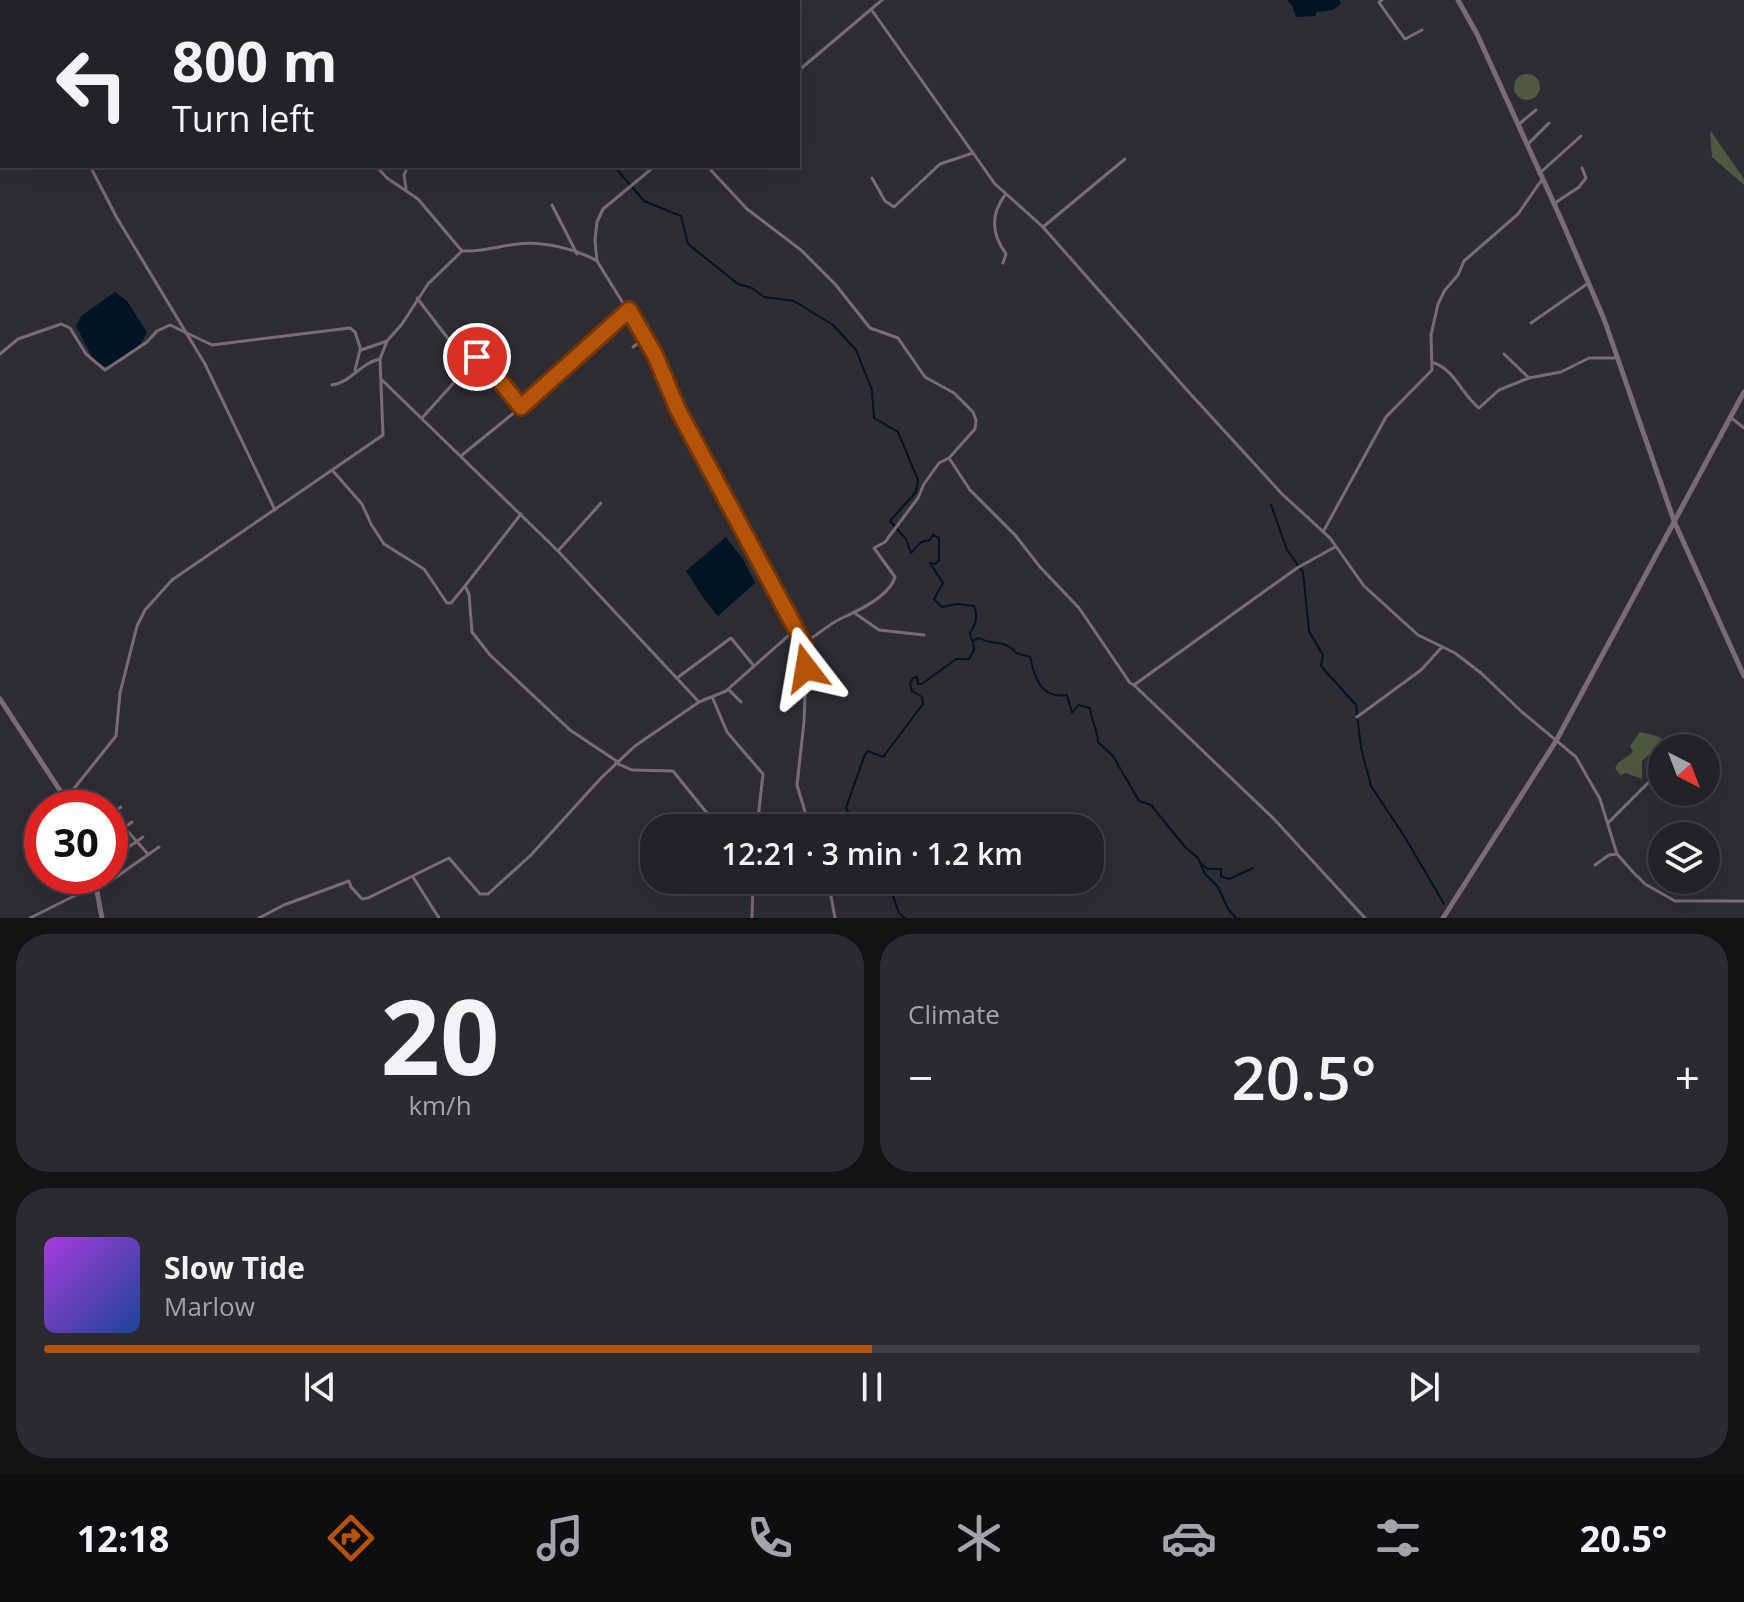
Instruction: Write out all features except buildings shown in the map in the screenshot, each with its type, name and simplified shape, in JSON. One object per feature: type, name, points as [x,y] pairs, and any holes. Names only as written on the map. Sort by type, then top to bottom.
[{"type":"street","points":[[800,69],[882,0]]},
{"type":"street","points":[[1382,0],[1379,2],[1405,39],[1422,30]]},
{"type":"street","points":[[1458,0],[1477,34],[1554,203],[1617,358],[1674,521],[1743,673]]},
{"type":"street","points":[[871,9],[1005,195],[1043,227],[1282,494],[1323,532],[1364,586],[1418,635],[1455,653],[1481,673],[1576,757],[1600,799],[1617,854],[1645,884],[1675,901],[1744,901]]},
{"type":"street","points":[[1519,124],[1536,110]]},
{"type":"street","points":[[1528,144],[1549,123]]},
{"type":"street","points":[[1323,532],[1386,417],[1432,370],[1431,335],[1438,304],[1445,290],[1458,275],[1464,261],[1518,214],[1542,175],[1581,136]]},
{"type":"street","points":[[872,178],[885,201],[894,207],[940,164],[973,153]]},
{"type":"street","points":[[1043,227],[1125,159]]},
{"type":"street","points":[[91,168],[117,218],[205,364],[275,510]]},
{"type":"street","points":[[378,168],[418,199],[462,251],[479,252],[532,243],[597,261]]},
{"type":"street","points":[[407,168],[404,175],[407,190]]},
{"type":"street","points":[[642,168],[643,175]]},
{"type":"street","points":[[652,168],[603,209],[597,228],[597,261],[655,355],[678,410],[804,644],[804,722],[797,785],[806,814]]},
{"type":"street","points":[[709,168],[747,209],[801,250],[835,284],[870,328],[898,338],[925,377],[954,393],[973,412],[976,420],[975,429],[949,458],[939,463],[918,498],[894,526],[885,542],[874,548],[895,576],[890,588],[856,614],[839,620],[804,644]]},
{"type":"street","points":[[1554,203],[1579,187],[1586,178],[1582,168]]},
{"type":"street","points":[[1003,263],[1006,254],[993,228],[997,208],[1005,195]]},
{"type":"street","points":[[552,205],[577,254]]},
{"type":"street","points":[[76,790],[116,736],[120,693],[137,626],[145,610],[172,580],[383,435],[380,359],[387,341],[402,324],[417,298],[462,251]]},
{"type":"street","points":[[1531,323],[1588,284]]},
{"type":"street","points":[[417,298],[469,366]]},
{"type":"street","points":[[461,456],[629,310]]},
{"type":"street","points":[[0,354],[18,339],[61,324],[70,328],[86,354],[105,370],[170,325],[212,345],[350,328],[355,332],[361,350],[358,365],[351,376]]},
{"type":"street","points":[[633,347],[645,338]]},
{"type":"street","points":[[361,350],[387,341]]},
{"type":"street","points":[[1504,354],[1529,378]]},
{"type":"street","points":[[422,418],[477,357],[482,359],[521,407]]},
{"type":"street","points":[[1433,362],[1456,379],[1466,396],[1479,408],[1499,390],[1529,378],[1552,375],[1589,358],[1617,358]]},
{"type":"street","points":[[336,386],[363,365],[380,359]]},
{"type":"street","points":[[380,379],[558,551],[699,702]]},
{"type":"street","points":[[1443,918],[1556,741],[1744,392]]},
{"type":"street","points":[[1730,417],[1744,428]]},
{"type":"street","points":[[949,458],[970,490],[1015,535],[1079,608],[1121,671],[1274,819],[1365,918]]},
{"type":"street","points":[[333,471],[362,504],[384,544],[424,569],[447,603],[451,603],[521,514]]},
{"type":"street","points":[[558,551],[601,503]]},
{"type":"street","points":[[1134,685],[1299,567],[1335,547]]},
{"type":"street","points":[[465,586],[469,594],[472,632],[490,655],[570,730],[617,762],[632,770],[673,771],[708,814]]},
{"type":"street","points":[[856,614],[879,630],[924,635]]},
{"type":"street","points":[[259,918],[284,905],[349,881],[362,899],[377,895],[449,858],[480,894],[488,894],[531,855],[617,762],[656,730],[699,702],[713,699],[728,689],[796,629]]},
{"type":"street","points":[[677,678],[731,638],[754,666]]},
{"type":"street","points":[[1357,717],[1421,670],[1442,647]]},
{"type":"street","points":[[728,689],[741,702]]},
{"type":"street","points":[[0,699],[56,790]]},
{"type":"street","points":[[713,699],[727,732],[763,774],[759,814]]},
{"type":"street","points":[[1608,823],[1648,783]]},
{"type":"street","points":[[128,824],[132,822]]},
{"type":"street","points":[[128,832],[148,854]]},
{"type":"street","points":[[128,847],[143,837]]},
{"type":"street","points":[[128,867],[159,847]]},
{"type":"street","points":[[1595,865],[1609,855],[1617,854]]},
{"type":"street","points":[[413,877],[439,918]]},
{"type":"street","points":[[30,918],[78,894]]},
{"type":"street","points":[[97,894],[102,918]]},
{"type":"street","points":[[752,918],[753,894]]},
{"type":"street","points":[[831,894],[835,918]]},
{"type":"green space","points":[[1527,74],[1536,78],[1540,87],[1536,96],[1527,100],[1518,96],[1514,87],[1518,78]]},
{"type":"green space","points":[[1710,130],[1744,179],[1744,185],[1712,157]]},
{"type":"green space","points":[[1640,732],[1649,734],[1648,756],[1642,761],[1642,779],[1626,773],[1620,775],[1615,768],[1633,752],[1630,746]]},
{"type":"water","points":[[1287,0],[1339,0],[1341,4],[1333,10],[1317,12],[1315,16],[1296,17]]},
{"type":"water","points":[[115,292],[127,301],[147,332],[130,354],[105,367],[93,359],[76,326],[81,316]]},
{"type":"water","points":[[726,537],[743,559],[755,583],[718,616],[686,571]]},
{"type":"waterway","points":[[616,168],[644,201],[681,216],[688,244],[738,284],[752,288],[764,297],[794,301],[833,325],[856,350],[872,390],[874,418],[898,432],[918,480],[916,492],[890,521],[906,539],[911,553],[933,535],[939,538],[939,560],[935,564],[930,563],[943,583],[934,599],[942,607],[958,604],[974,606],[976,617],[970,633],[972,641],[979,638],[1004,644],[1016,653],[1030,657],[1037,680],[1045,691],[1067,695],[1072,713],[1078,705],[1090,708],[1098,742],[1113,756],[1139,801],[1151,805],[1185,847],[1198,858],[1205,874],[1218,887],[1236,918]]},
{"type":"waterway","points":[[1271,505],[1287,550],[1303,572],[1309,631],[1323,655],[1321,666],[1356,705],[1361,748],[1371,786],[1444,904]]},
{"type":"waterway","points":[[849,814],[846,808],[865,754],[868,751],[883,757],[923,704],[922,697],[912,691],[910,684],[913,678],[917,677],[918,684],[922,684],[956,659],[969,659],[974,650],[973,642]]},
{"type":"waterway","points":[[1200,863],[1208,869],[1221,869],[1221,876],[1229,879],[1253,868]]},
{"type":"waterway","points":[[892,894],[899,913],[905,918]]},
{"type":"route","points":[[477,357],[482,359],[521,407],[629,310],[655,355],[678,410],[804,644],[806,668]]}]
